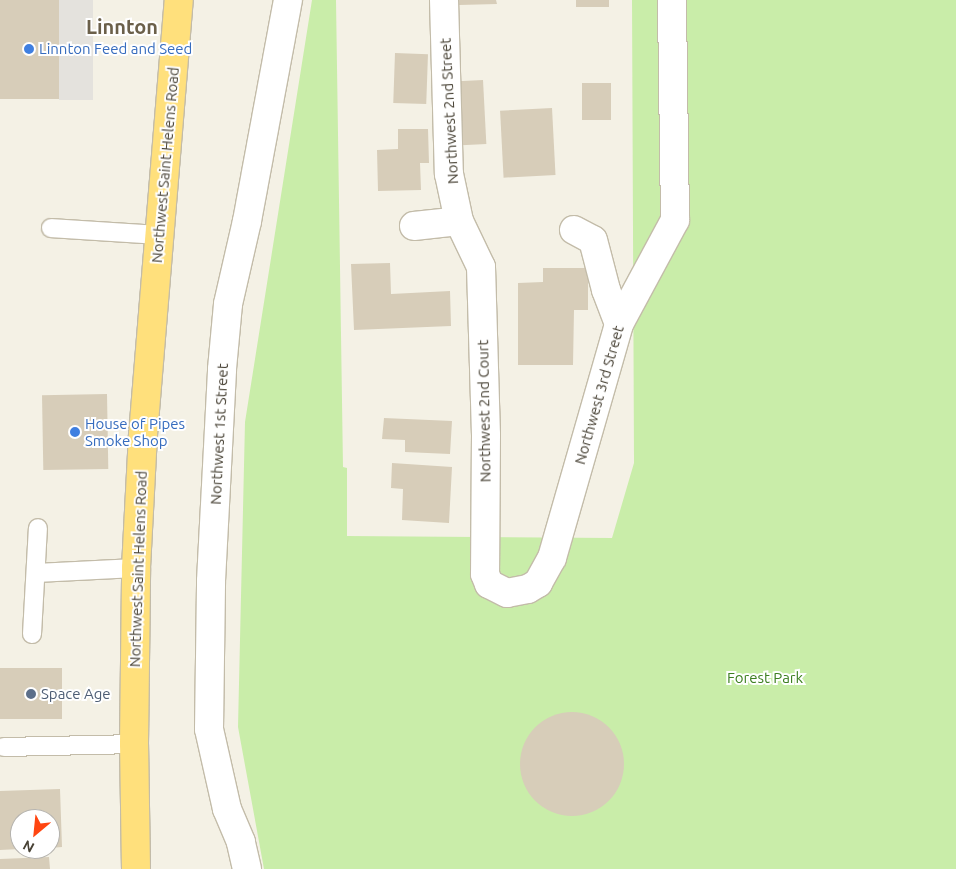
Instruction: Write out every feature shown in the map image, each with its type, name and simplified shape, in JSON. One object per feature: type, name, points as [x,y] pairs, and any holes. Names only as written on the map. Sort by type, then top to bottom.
[{"type":"highway","name":"Northwest Saint Helens Road","points":[[136,869],[134,744],[136,568],[143,434],[158,235],[179,0]]},
{"type":"street","name":"Northwest 1st Street","points":[[247,869],[241,842],[227,809],[210,729],[211,581],[222,369],[228,304],[247,221],[288,0]]},
{"type":"street","name":"Northwest 2nd Street","points":[[444,0],[449,174],[459,221]]},
{"type":"street","name":"Northwest 3rd Street","points":[[507,593],[528,589],[538,583],[552,558],[619,324],[675,220],[672,0]]},
{"type":"street","points":[[414,226],[459,221]]},
{"type":"street","name":"Northwest 2nd Court","points":[[459,221],[481,267],[486,435],[485,574],[489,584],[507,593]]},
{"type":"street","points":[[574,230],[585,234],[593,240],[606,290],[619,324]]},
{"type":"lane","points":[[51,228],[158,235]]},
{"type":"lane","points":[[32,634],[38,528]]},
{"type":"lane","points":[[36,573],[136,568]]},
{"type":"lane","points":[[4,747],[134,744]]},
{"type":"green space","name":"Forest Park","points":[[312,0],[336,0],[343,467],[347,468],[347,536],[612,538],[634,463],[632,0],[956,0],[956,869],[264,869],[238,727],[245,422]]},
{"type":"shaded area","points":[[59,0],[93,0],[93,100],[59,100]]},
{"type":"building","name":"Linnton Feed and Seed","points":[[0,0],[59,0],[59,99],[0,99]]},
{"type":"building","points":[[459,0],[496,0],[497,4],[459,5]]},
{"type":"building","points":[[576,0],[609,0],[609,7],[576,7]]},
{"type":"building","points":[[395,53],[428,54],[426,104],[393,103]]},
{"type":"building","points":[[483,80],[486,144],[456,145],[453,82]]},
{"type":"building","points":[[582,83],[611,83],[611,120],[582,120]]},
{"type":"building","points":[[552,108],[556,175],[504,178],[500,111]]},
{"type":"building","points":[[398,129],[428,129],[429,163],[420,163],[421,190],[378,191],[377,150],[398,149]]},
{"type":"building","points":[[390,263],[391,294],[450,291],[451,326],[354,330],[351,264]]},
{"type":"building","points":[[543,268],[588,268],[588,310],[574,310],[573,365],[518,365],[518,283],[543,282]]},
{"type":"building","name":"House of Pipes Smoke Shop","points":[[107,394],[108,469],[43,470],[42,395]]},
{"type":"building","points":[[384,418],[452,421],[450,454],[405,452],[405,440],[382,439]]},
{"type":"building","points":[[392,463],[452,467],[449,523],[402,520],[403,489],[391,488]]},
{"type":"building","name":"Space Age","points":[[0,668],[62,668],[62,719],[0,719]]},
{"type":"building","points":[[572,712],[592,716],[609,727],[620,744],[624,764],[620,784],[609,801],[592,812],[572,816],[552,812],[535,801],[524,784],[520,764],[524,744],[535,727],[552,716]]},
{"type":"building","points":[[60,789],[62,847],[60,847],[60,809],[10,809],[10,850],[0,850],[0,791]]},
{"type":"building","points":[[0,859],[49,859],[50,869],[0,869]]},
{"type":"place","name":"Linnton Feed and Seed","points":[[29,49]]},
{"type":"place","name":"House of Pipes Smoke Shop","points":[[75,432]]},
{"type":"place","name":"Space Age","points":[[31,694]]},
{"type":"district","name":"Linnton","points":[[122,26]]}]
